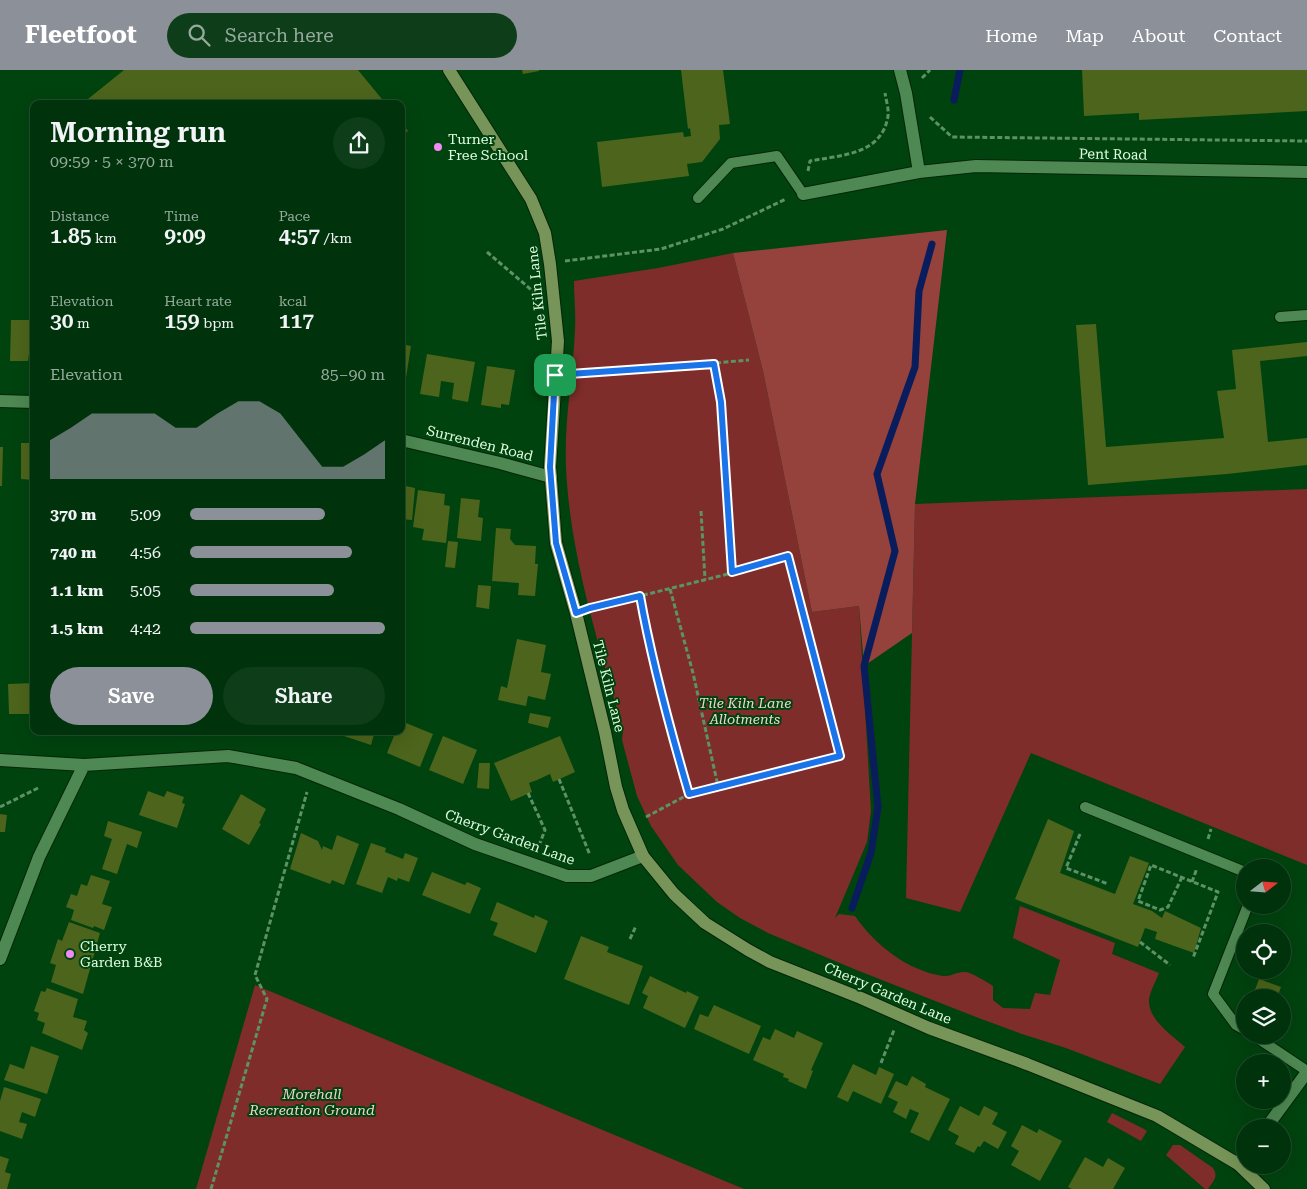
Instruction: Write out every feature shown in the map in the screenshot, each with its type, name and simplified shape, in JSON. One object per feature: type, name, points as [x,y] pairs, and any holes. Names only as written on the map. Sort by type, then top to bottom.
[{"type":"street","name":"Tile Kiln Lane","points":[[449,70],[531,199],[545,233],[558,341],[551,477],[556,543],[576,613],[605,732],[616,787],[623,810],[643,856]]},
{"type":"street","points":[[900,70],[906,92],[918,172]]},
{"type":"street","name":"Pent Road","points":[[803,194],[918,172],[976,166],[1307,172]]},
{"type":"street","points":[[0,401],[30,402]]},
{"type":"street","name":"Surrenden Road","points":[[405,441],[500,462],[551,477]]},
{"type":"street","name":"Cherry Garden Lane","points":[[0,760],[84,765],[228,756],[296,768],[399,810],[475,844],[567,876],[591,876],[643,856],[674,894],[706,923],[726,938],[754,954],[929,1028],[1136,1107],[1236,1156]]},
{"type":"street","points":[[0,958],[39,857],[84,765]]},
{"type":"street","points":[[1273,1119],[1307,1072]]},
{"type":"street","name":"Cherry Garden Lane","points":[[1252,1174],[1264,1189]]},
{"type":"lane","points":[[698,198],[731,163],[777,156],[803,194]]},
{"type":"lane","points":[[1280,317],[1307,315]]},
{"type":"lane","points":[[1085,807],[1236,868]]},
{"type":"lane","points":[[1236,1025],[1213,994],[1244,914]]},
{"type":"lane","points":[[1265,1044],[1307,1072]]},
{"type":"path","points":[[922,78],[930,70]]},
{"type":"path","points":[[550,264],[661,249],[722,230],[792,196],[803,194],[810,162],[858,153],[878,138],[885,127],[889,114],[886,95]]},
{"type":"path","points":[[928,109],[930,119],[952,137],[1307,141]]},
{"type":"path","points":[[488,252],[542,298]]},
{"type":"path","points":[[555,375],[749,360]]},
{"type":"path","points":[[714,364],[721,402],[732,572]]},
{"type":"path","points":[[701,511],[705,579]]},
{"type":"path","points":[[576,613],[788,556],[840,756],[689,794],[665,808]]},
{"type":"path","points":[[670,588],[693,673],[718,786]]},
{"type":"path","points":[[640,596],[645,626],[666,714],[689,794]]},
{"type":"path","points":[[211,1189],[266,999],[255,975],[308,788],[314,775]]},
{"type":"path","points":[[559,779],[590,855]]},
{"type":"path","points":[[0,808],[38,788]]},
{"type":"path","points":[[528,793],[545,830],[540,843]]},
{"type":"path","points":[[1080,834],[1066,868],[1108,884]]},
{"type":"path","points":[[1182,877],[1168,907],[1160,910],[1138,901],[1151,865],[1182,877],[1218,892],[1193,958]]},
{"type":"path","points":[[630,939],[636,926]]},
{"type":"path","points":[[1140,942],[1170,965]]},
{"type":"path","points":[[881,1063],[895,1028]]},
{"type":"green space","name":"Tile Kiln Lane Allotments","points":[[733,253],[763,371],[812,612],[859,606],[871,811],[867,842],[835,918],[839,914],[855,916],[882,946],[917,969],[943,976],[966,972],[980,978],[993,986],[993,1000],[1003,1008],[1030,1009],[1035,993],[1050,995],[1060,960],[1013,938],[1020,906],[1115,943],[1112,954],[1159,973],[1149,1000],[1152,1014],[1185,1047],[1160,1084],[1066,1048],[976,1017],[768,933],[740,918],[717,902],[678,865],[651,826],[637,796],[622,740],[623,730],[595,633],[573,534],[566,450],[567,416],[575,330],[574,281],[658,268]]},
{"type":"green space","points":[[1307,489],[1307,865],[1031,753],[960,912],[906,898],[915,504]]},
{"type":"green space","name":"Morehall Recreation Ground","points":[[255,985],[744,1189],[196,1189]]},
{"type":"green space","points":[[1112,1113],[1147,1131],[1141,1141],[1107,1122]]},
{"type":"green space","points":[[1173,1145],[1180,1145],[1213,1168],[1215,1176],[1208,1189],[1205,1189],[1166,1155]]},
{"type":"shaded area","points":[[947,230],[915,504],[912,633],[864,666],[859,606],[812,612],[763,371],[733,253]]},
{"type":"building","points":[[124,70],[358,70],[383,100],[89,100]]},
{"type":"building","points":[[522,70],[539,70],[539,71],[523,74]]},
{"type":"building","points":[[681,70],[723,70],[730,124],[719,125],[720,139],[702,162],[687,164],[689,176],[602,187],[597,142],[683,132],[684,137],[691,136],[690,128],[688,129]]},
{"type":"building","points":[[1082,70],[1307,70],[1307,111],[1139,120],[1139,113],[1084,116]]},
{"type":"building","points":[[11,320],[30,320],[30,354],[28,361],[10,361]]},
{"type":"building","points":[[1096,324],[1106,447],[1224,438],[1217,391],[1236,389],[1232,350],[1307,342],[1307,356],[1260,361],[1268,442],[1307,438],[1307,465],[1227,474],[1088,485],[1076,325]]},
{"type":"building","points":[[405,345],[411,346],[405,384]]},
{"type":"building","points":[[427,354],[475,362],[468,402],[452,399],[454,383],[441,381],[439,397],[420,394]]},
{"type":"building","points":[[487,366],[515,370],[509,405],[501,404],[501,408],[481,405]]},
{"type":"building","points":[[21,443],[30,443],[30,480],[21,479]]},
{"type":"building","points":[[0,447],[3,447],[2,486],[0,486]]},
{"type":"building","points":[[405,486],[415,488],[412,520],[405,519]]},
{"type":"building","points":[[418,490],[445,494],[444,505],[450,506],[446,543],[422,540],[424,529],[413,527]]},
{"type":"building","points":[[461,498],[480,500],[478,517],[483,518],[481,541],[457,538]]},
{"type":"building","points":[[496,528],[511,529],[510,539],[515,545],[536,546],[535,564],[538,564],[535,596],[518,595],[519,583],[492,581]]},
{"type":"building","points":[[448,541],[458,542],[455,568],[445,567]]},
{"type":"building","points":[[478,585],[491,586],[489,609],[476,607]]},
{"type":"building","points":[[517,639],[546,645],[541,672],[551,674],[545,700],[528,696],[526,706],[498,700],[501,686],[507,688]]},
{"type":"building","points":[[30,683],[30,714],[9,714],[8,684]]},
{"type":"building","points":[[530,713],[551,717],[548,728],[528,723]]},
{"type":"building","points":[[405,723],[433,734],[420,767],[387,753],[394,735],[405,735]]},
{"type":"building","points":[[341,735],[374,735],[371,745]]},
{"type":"building","points":[[443,736],[477,750],[463,784],[429,770]]},
{"type":"building","points":[[560,736],[575,772],[553,782],[550,774],[529,783],[532,792],[511,801],[494,763]]},
{"type":"building","points":[[479,763],[490,763],[489,789],[477,788]]},
{"type":"building","points":[[148,791],[164,797],[167,791],[184,797],[182,803],[185,804],[177,828],[139,815]]},
{"type":"building","points":[[241,794],[266,809],[259,823],[261,824],[249,845],[222,829]]},
{"type":"building","points":[[0,814],[7,815],[5,832],[0,832]]},
{"type":"building","points":[[1048,819],[1074,831],[1060,873],[1115,894],[1130,856],[1149,863],[1133,904],[1152,911],[1162,918],[1165,911],[1201,928],[1194,953],[1155,939],[1157,932],[1145,928],[1138,947],[1015,899]]},
{"type":"building","points":[[108,821],[142,832],[137,848],[127,844],[117,874],[102,869],[112,839],[104,836]]},
{"type":"building","points":[[301,833],[318,841],[322,850],[323,846],[332,850],[337,835],[359,844],[344,885],[332,880],[330,884],[290,869]]},
{"type":"building","points":[[371,843],[386,848],[385,852],[403,859],[405,853],[418,858],[409,882],[398,878],[397,881],[388,877],[382,893],[356,884]]},
{"type":"building","points":[[432,872],[465,885],[467,882],[481,888],[470,914],[422,895]]},
{"type":"building","points":[[91,875],[110,881],[102,904],[112,907],[104,930],[71,920],[74,910],[66,907],[71,894],[77,896],[81,884],[87,886]]},
{"type":"building","points":[[497,902],[534,918],[535,915],[548,921],[536,953],[493,935],[498,923],[490,920]]},
{"type":"building","points":[[69,922],[100,933],[83,994],[51,982],[56,965],[50,963],[58,939],[62,941]]},
{"type":"building","points":[[581,936],[609,947],[607,952],[643,966],[629,1005],[564,979]]},
{"type":"building","points":[[650,976],[699,997],[685,1028],[643,1008],[648,996],[642,993]]},
{"type":"building","points":[[1259,979],[1281,987],[1280,989],[1255,989]]},
{"type":"building","points":[[47,988],[78,999],[73,1017],[87,1021],[84,1030],[88,1033],[82,1050],[42,1033],[45,1023],[37,1020],[39,1013],[34,1011],[41,991],[45,992]]},
{"type":"building","points":[[714,1005],[761,1026],[749,1054],[694,1029],[700,1014],[708,1017]]},
{"type":"building","points":[[775,1029],[794,1038],[797,1031],[823,1043],[811,1070],[813,1071],[806,1089],[788,1081],[789,1079],[783,1077],[784,1074],[753,1060],[763,1037],[770,1040]]},
{"type":"building","points":[[31,1046],[59,1056],[47,1094],[4,1080],[10,1064],[24,1069]]},
{"type":"building","points":[[853,1064],[876,1075],[879,1067],[894,1074],[881,1104],[853,1091],[848,1102],[837,1097]]},
{"type":"building","points":[[912,1076],[926,1084],[925,1087],[950,1099],[929,1141],[910,1132],[919,1113],[910,1109],[906,1119],[893,1112],[898,1102],[888,1097],[896,1081],[907,1086]]},
{"type":"building","points":[[4,1087],[41,1099],[35,1117],[22,1112],[19,1122],[27,1124],[22,1139],[0,1131],[0,1101]]},
{"type":"building","points":[[960,1106],[979,1116],[984,1106],[998,1113],[992,1124],[1007,1132],[998,1149],[984,1141],[974,1153],[955,1144],[959,1136],[948,1130]]},
{"type":"building","points":[[1022,1125],[1037,1133],[1039,1129],[1062,1141],[1040,1181],[1011,1165],[1019,1151],[1011,1146]]},
{"type":"building","points":[[0,1156],[9,1159],[5,1172],[11,1174],[7,1189],[0,1189]]},
{"type":"building","points":[[1085,1157],[1103,1167],[1108,1158],[1125,1168],[1113,1189],[1072,1189],[1068,1187]]},
{"type":"waterway","points":[[954,100],[960,70]]},
{"type":"waterway","points":[[852,908],[871,853],[878,807],[864,666],[895,551],[877,474],[915,367],[919,291],[932,244]]},
{"type":"place","name":"Turner Free School","points":[[438,147]]},
{"type":"place","name":"Cherry Garden B&B","points":[[70,954]]},
{"type":"route","points":[[714,364],[721,402],[732,572],[788,556],[840,756],[689,794],[666,714],[645,626],[640,596],[576,613],[556,543],[550,467],[555,375],[714,364]]}]
